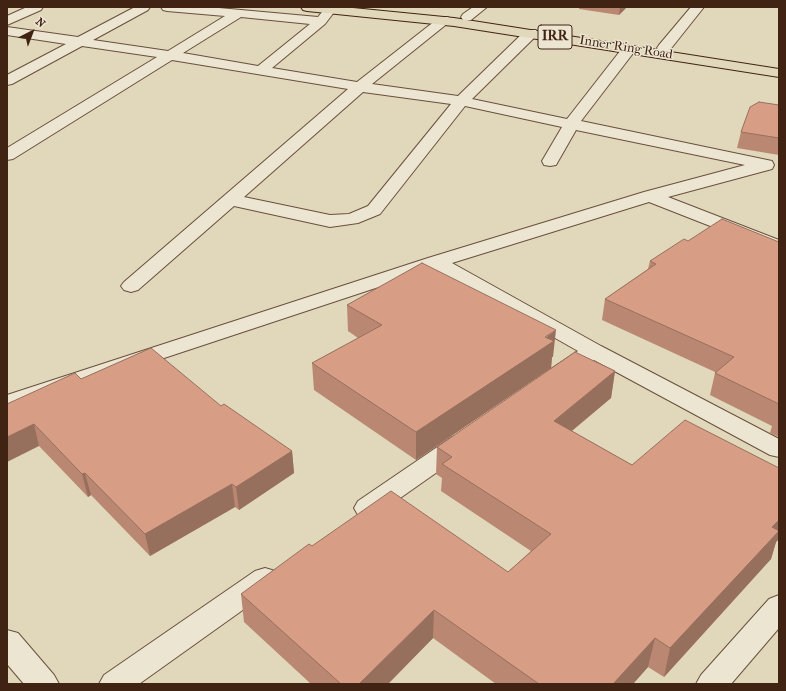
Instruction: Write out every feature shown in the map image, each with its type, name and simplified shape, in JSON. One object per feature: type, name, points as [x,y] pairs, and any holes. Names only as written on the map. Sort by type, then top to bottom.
[{"type":"main road","name":"IRR","points":[[307,7],[332,8]]},
{"type":"main road","name":"Inner Ring Road","points":[[378,7],[467,17],[779,66]]},
{"type":"main road","name":"Inner Ring Road","points":[[332,8],[444,20],[779,73]]},
{"type":"street","points":[[7,21],[37,7]]},
{"type":"street","points":[[7,81],[144,7]]},
{"type":"street","points":[[167,7],[321,21]]},
{"type":"street","points":[[467,17],[481,7]]},
{"type":"street","points":[[664,48],[698,7]]},
{"type":"street","points":[[260,71],[321,21],[332,8]]},
{"type":"street","points":[[7,155],[239,13]]},
{"type":"street","points":[[131,286],[360,87],[444,20]]},
{"type":"street","points":[[7,31],[169,55],[360,87],[461,101],[772,166]]},
{"type":"street","points":[[231,200],[330,221],[352,219],[374,210],[461,101],[531,33]]},
{"type":"street","points":[[550,161],[571,124],[629,49]]},
{"type":"street","points":[[7,403],[435,262],[650,196],[772,166]]},
{"type":"street","points":[[650,196],[779,247]]},
{"type":"street","points":[[435,262],[593,351],[779,449]]},
{"type":"street","points":[[540,387],[593,351]]},
{"type":"street","points":[[351,520],[482,428]]},
{"type":"street","points":[[115,684],[285,565]]},
{"type":"street","points":[[712,684],[779,607]]},
{"type":"street","points":[[7,642],[43,684]]},
{"type":"building","points":[[759,102],[779,105],[779,138],[741,132],[750,107]]},
{"type":"building","points":[[722,219],[779,242],[779,404],[715,373],[734,357],[605,299],[656,264],[650,261],[684,239],[688,241]]},
{"type":"building","points":[[422,263],[556,330],[545,337],[554,341],[416,432],[312,363],[382,325],[347,305]]},
{"type":"building","points":[[151,348],[221,406],[224,404],[292,451],[236,487],[232,484],[145,534],[85,473],[82,474],[34,424],[7,437],[7,404],[75,373],[81,379]]},
{"type":"building","points":[[575,352],[615,371],[554,421],[632,465],[685,420],[779,468],[779,520],[772,527],[779,531],[670,648],[655,638],[613,684],[539,684],[434,610],[359,684],[341,684],[241,594],[309,544],[312,546],[391,491],[508,572],[551,534],[442,464],[452,457],[437,447]]}]
